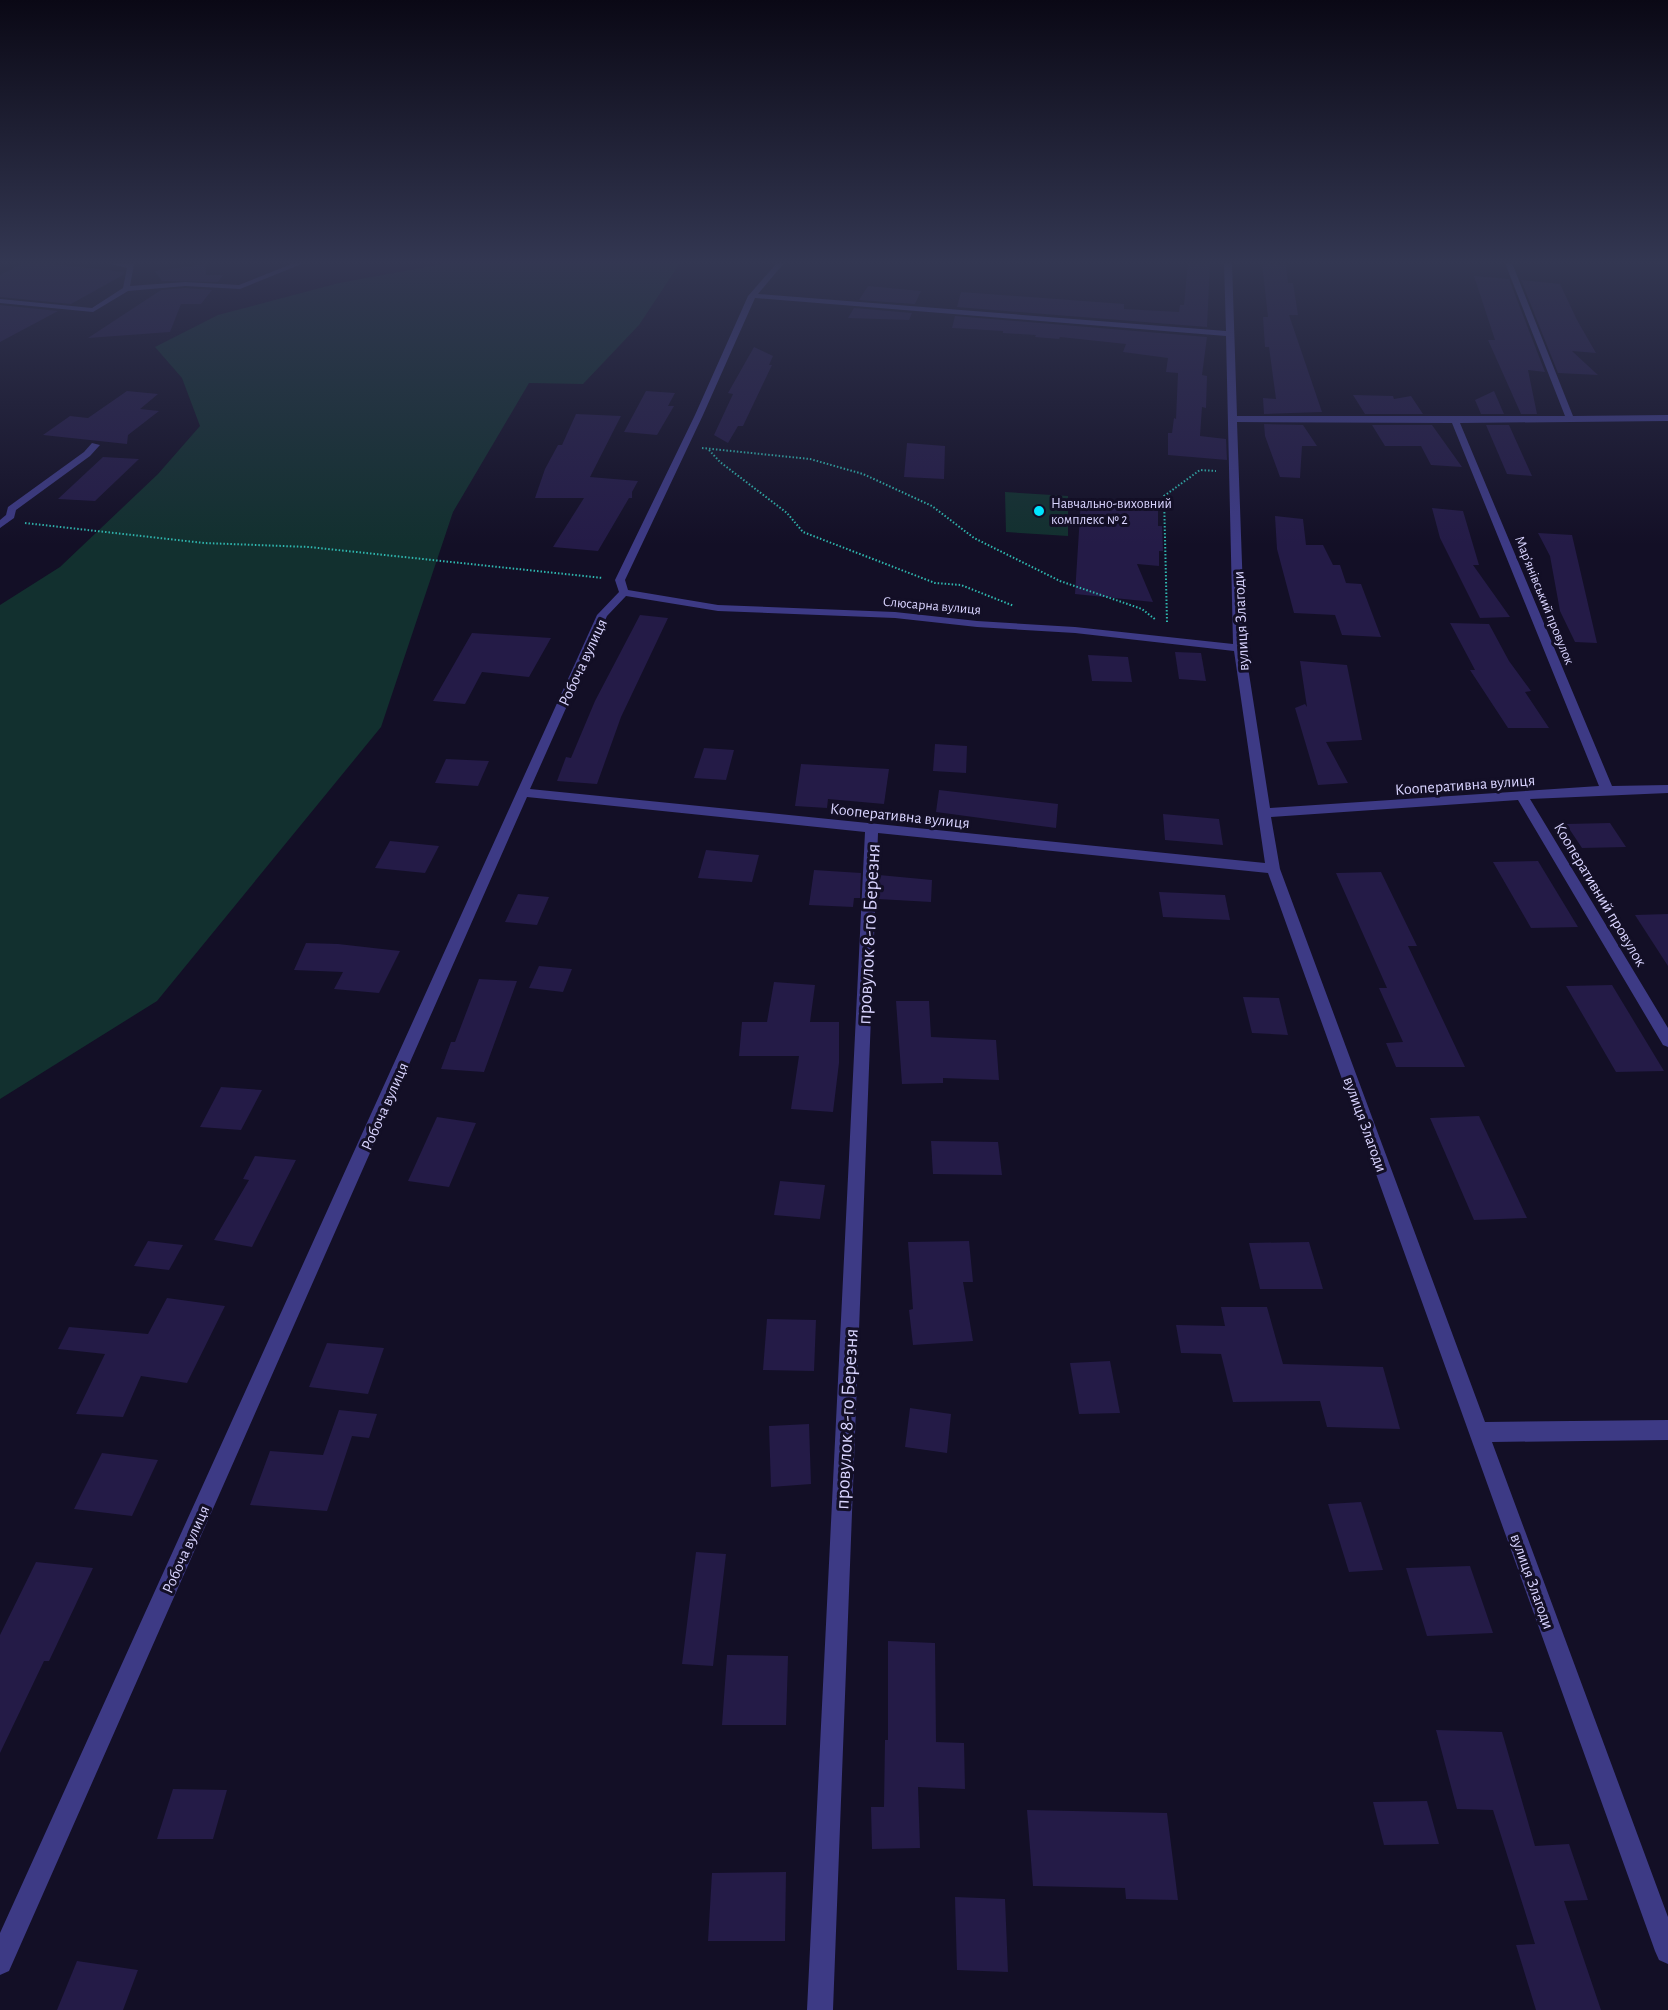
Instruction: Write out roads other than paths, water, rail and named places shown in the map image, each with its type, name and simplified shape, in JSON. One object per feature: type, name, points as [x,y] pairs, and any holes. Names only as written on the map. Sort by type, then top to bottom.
[{"type":"street","name":"Робоча вулиця","points":[[0,1962],[602,615],[622,586],[725,357]]},
{"type":"street","name":"вулиця Злагоди","points":[[1231,357],[1239,648],[1273,869],[1668,1951]]},
{"type":"street","points":[[1545,357],[1569,419]]},
{"type":"street","points":[[1233,419],[1668,418]]},
{"type":"street","name":"Мар’янівський провулок","points":[[1455,420],[1607,790]]},
{"type":"street","points":[[0,508],[11,509],[87,454],[95,445]]},
{"type":"street","points":[[3,523],[11,516],[11,509]]},
{"type":"street","name":"Слюсарна вулиця","points":[[622,586],[718,608],[895,615],[977,624],[1075,630],[1166,642],[1239,648]]},
{"type":"street","name":"Кооперативна вулиця","points":[[1264,813],[1607,790],[1668,789]]},
{"type":"street","name":"Кооперативна вулиця","points":[[524,793],[1273,869]]},
{"type":"street","name":"Кооперативний провулок","points":[[1522,797],[1668,1041]]},
{"type":"street","name":"провулок 8-го Березня","points":[[820,2010],[872,829]]},
{"type":"street","points":[[1479,1432],[1668,1430]]},
{"type":"place","name":"Навчально-виховний комплекс № 2","points":[[1039,511]]}]
